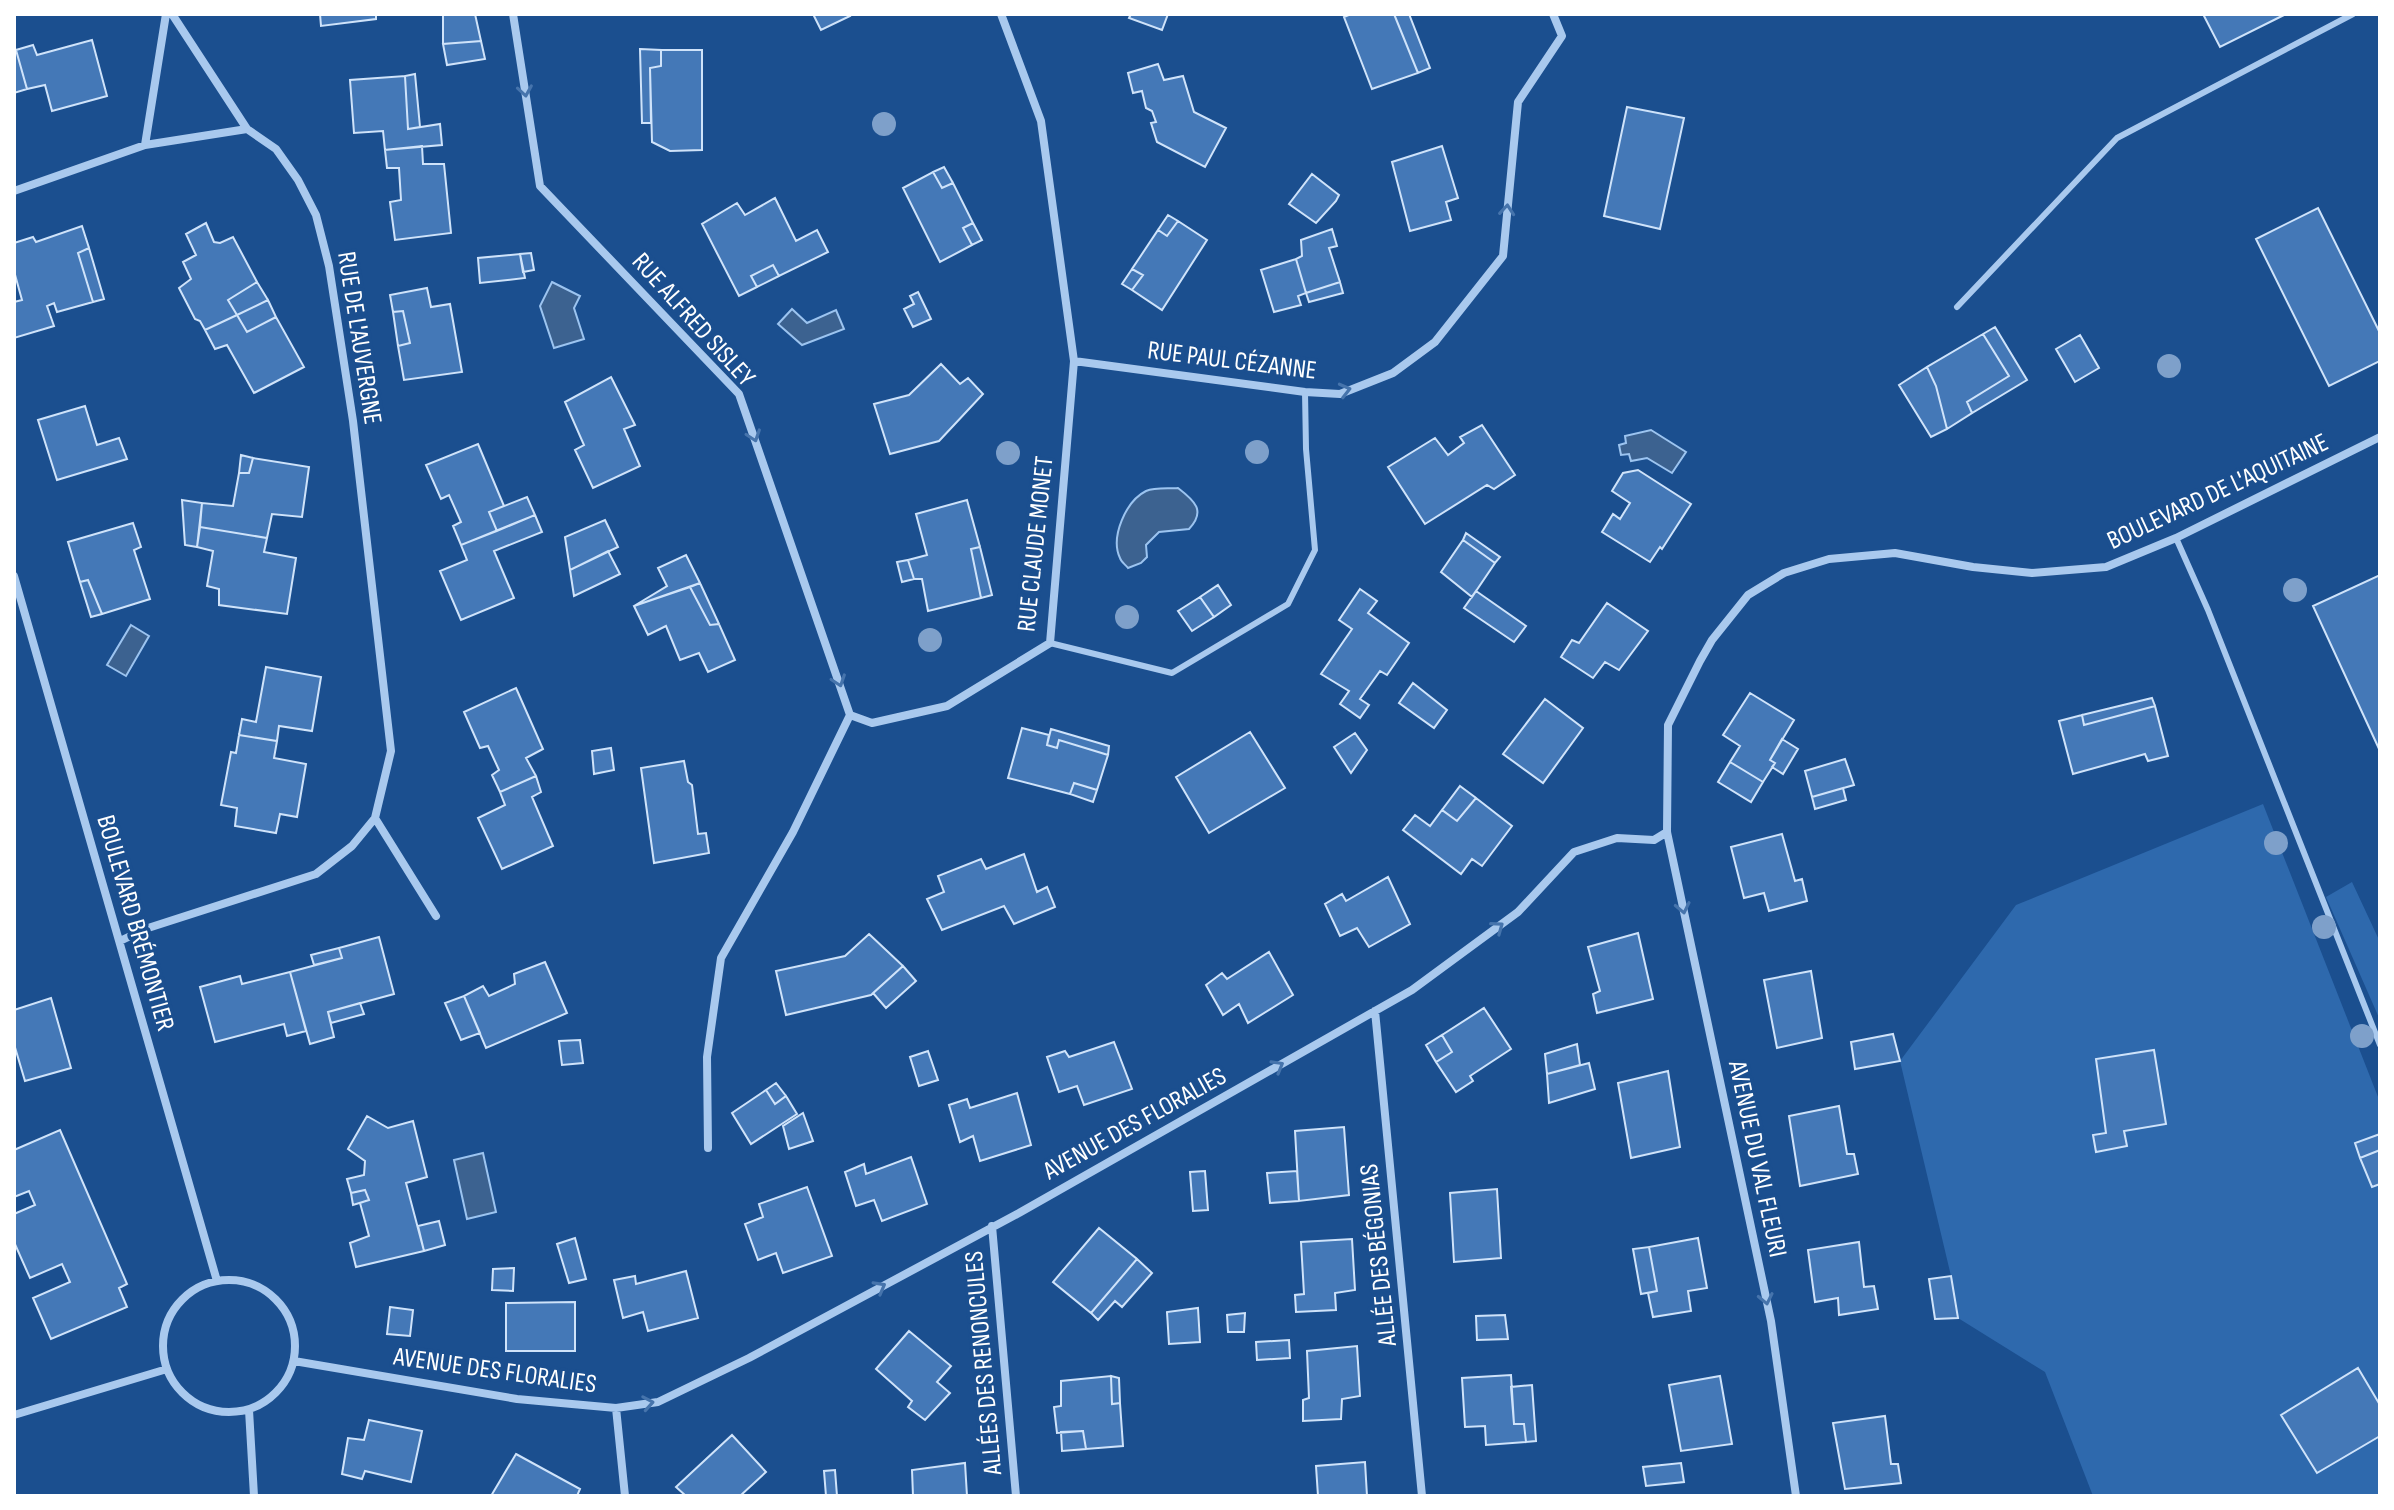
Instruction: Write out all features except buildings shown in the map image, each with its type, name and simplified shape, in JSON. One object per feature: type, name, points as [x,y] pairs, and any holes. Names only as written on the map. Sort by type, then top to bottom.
[{"type":"street","name":"RUE DE L'AUVERGNE","points":[[120,941],[145,929],[316,874],[352,846],[375,818],[391,751],[353,421],[329,266],[316,215],[298,180],[276,149],[247,129],[169,14]]},
{"type":"street","points":[[145,145],[169,14]]},
{"type":"street","name":"RUE ALFRED SISLEY","points":[[513,14],[540,186],[739,394],[850,715]]},
{"type":"street","name":"RUE CLAUDE MONET","points":[[850,715],[872,723],[947,706],[1050,643],[1074,361],[1041,121],[1001,14]]},
{"type":"street","name":"RUE PAUL CÉZANNE","points":[[1074,361],[1340,394],[1393,373],[1435,342],[1503,256],[1518,102],[1562,36],[1553,14]]},
{"type":"street","points":[[14,191],[145,145],[247,129]]},
{"type":"street","name":"BOULEVARD DE L'AQUITAINE","points":[[1667,832],[1668,725],[1712,640],[1748,595],[1784,573],[1829,559],[1895,553],[1973,567],[2032,573],[2106,567],[2176,538],[2380,437]]},
{"type":"street","name":"BOULEVARD BRÉMONTIER","points":[[14,576],[217,1281]]},
{"type":"street","points":[[708,1148],[707,1057],[721,958],[793,832],[850,715]]},
{"type":"street","points":[[375,818],[436,916]]},
{"type":"street","name":"AVENUE DES FLORALIES","points":[[294,1361],[517,1399],[616,1408],[658,1402],[723,1371],[992,1226],[1412,990],[1518,912],[1574,852],[1617,838],[1654,840],[1667,832]]},
{"type":"street","name":"AVENUE DU VAL FLEURI","points":[[1667,832],[1771,1321],[1796,1496]]},
{"type":"street","name":"ALLÉE DES BÉGONIAS","points":[[1375,1011],[1422,1496]]},
{"type":"street","name":"ALLÉES DES RENONCULES","points":[[992,1226],[1016,1496]]},
{"type":"street","points":[[239,1280],[260,1287],[277,1300],[289,1318],[295,1339],[294,1361],[285,1382],[270,1399],[249,1410],[229,1413],[209,1410],[177,1387],[167,1369],[163,1346],[167,1323],[178,1303],[196,1288],[217,1281],[239,1280]]},
{"type":"street","points":[[14,1415],[167,1369]]},
{"type":"street","points":[[616,1408],[625,1496]]},
{"type":"street","points":[[249,1410],[254,1496]]},
{"type":"lane","points":[[1957,307],[2117,138],[2353,14]]},
{"type":"lane","points":[[1050,643],[1172,673],[1288,604],[1315,550],[1306,449],[1305,392]]},
{"type":"lane","points":[[2176,538],[2208,610],[2380,1045]]},
{"type":"shaded area","points":[[552,282],[580,296],[574,308],[584,339],[554,348],[540,306]]},
{"type":"shaded area","points":[[792,309],[807,323],[836,310],[844,329],[802,345],[778,324]]},
{"type":"shaded area","points":[[1651,430],[1686,452],[1672,473],[1647,458],[1631,461],[1629,454],[1621,455],[1619,445],[1626,443],[1625,436]]},
{"type":"shaded area","points":[[1178,488],[1196,507],[1194,523],[1189,529],[1159,532],[1146,545],[1147,557],[1128,568],[1117,550],[1119,530],[1126,511],[1146,491]]},
{"type":"shaded area","points":[[131,625],[149,636],[126,676],[107,665]]},
{"type":"shaded area","points":[[2263,804],[2380,1102],[2380,1134],[2356,1143],[2372,1187],[2380,1184],[2380,1496],[2093,1496],[2045,1372],[1958,1318],[1951,1276],[1900,1061],[2016,905]]},
{"type":"shaded area","points":[[2352,882],[2380,942],[2380,1020],[2326,897]]},
{"type":"shaded area","points":[[483,1153],[496,1212],[467,1219],[454,1160]]}]
